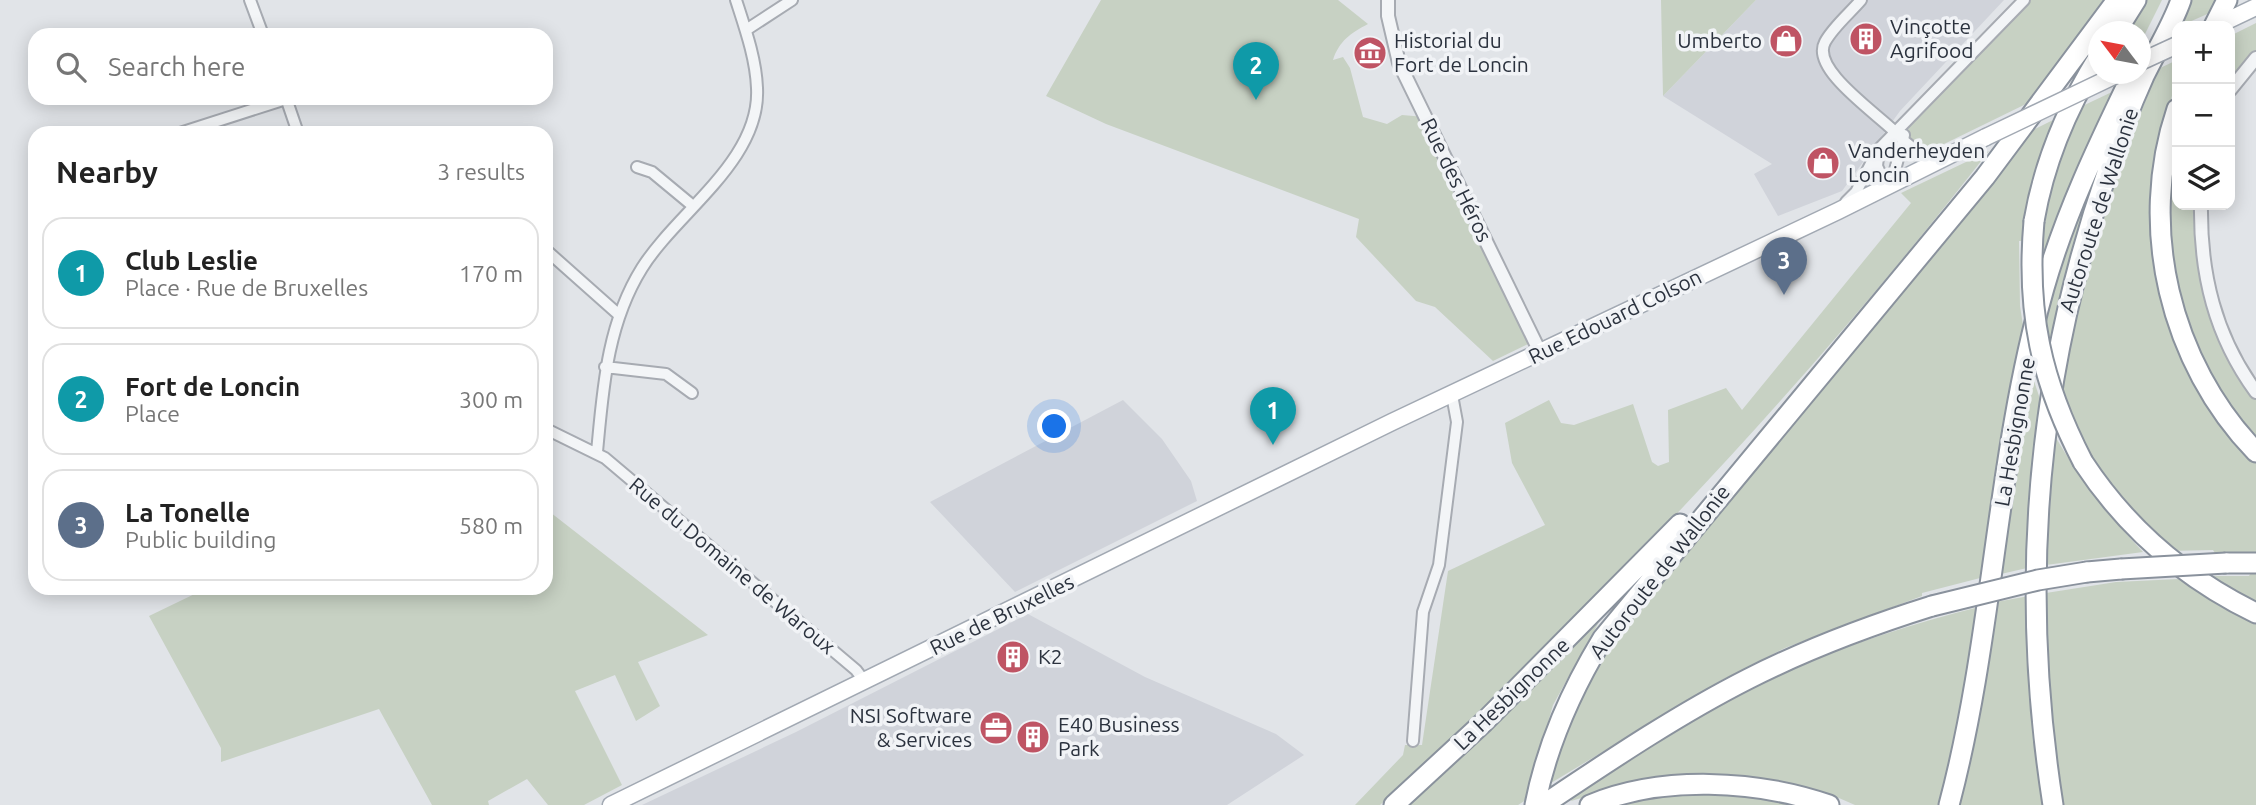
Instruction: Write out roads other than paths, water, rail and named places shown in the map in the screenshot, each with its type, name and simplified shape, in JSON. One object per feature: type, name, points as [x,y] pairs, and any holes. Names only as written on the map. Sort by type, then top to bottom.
[{"type":"highway","points":[[1802,397],[1985,177],[2117,0]]},
{"type":"highway","points":[[2123,21],[2136,0]]},
{"type":"highway","points":[[2151,41],[2173,0]]},
{"type":"highway","name":"Autoroute de Wallonie","points":[[2053,805],[2039,692],[2035,559],[2039,491],[2054,361],[2083,247],[2107,170],[2143,78],[2180,0]]},
{"type":"highway","points":[[2217,21],[2227,0]]},
{"type":"highway","points":[[2088,76],[2064,120],[2049,160],[2034,221],[2031,256],[2034,323],[2049,387],[2083,462],[2100,489],[2146,541],[2205,586],[2256,613]]},
{"type":"highway","name":"La Hesbignonne","points":[[1949,805],[1965,731],[2025,369],[2043,289],[2062,230],[2128,84]]},
{"type":"highway","points":[[2172,128],[2166,151],[2160,200],[2162,253],[2172,307],[2208,389],[2229,421],[2256,452]]},
{"type":"highway","name":"La Hesbignonne","points":[[1394,805],[1485,722],[1609,599],[1802,397]]},
{"type":"highway","name":"Autoroute de Wallonie","points":[[1535,805],[1566,703],[1603,638],[1802,397]]},
{"type":"highway","points":[[1543,805],[1746,680],[1815,648],[1931,606],[2087,572],[2256,563]]},
{"type":"highway","points":[[1590,805],[1626,794],[1696,786],[1768,790],[1829,805]]},
{"type":"main road","points":[[2226,21],[2249,10]]},
{"type":"main road","points":[[2151,56],[2172,47]]},
{"type":"main road","name":"Rue Edouard Colson","points":[[1392,422],[1541,354],[2097,84]]},
{"type":"main road","name":"Rue de Bruxelles","points":[[611,805],[1392,422]]},
{"type":"street","points":[[250,0],[260,28]]},
{"type":"street","points":[[597,452],[606,367],[618,314],[642,267],[737,155],[753,122],[757,89],[746,30],[736,0]]},
{"type":"street","points":[[746,30],[792,0]]},
{"type":"street","name":"Rue des Héros","points":[[1388,0],[1388,16],[1399,63],[1541,354]]},
{"type":"street","points":[[1861,0],[1825,43],[1822,56],[1829,71],[1920,154],[1951,154]]},
{"type":"street","points":[[1842,208],[1856,192],[1879,149],[1893,132],[2024,0]]},
{"type":"street","points":[[2235,84],[2256,58]]},
{"type":"street","points":[[201,126],[265,105]]},
{"type":"street","points":[[288,105],[296,126]]},
{"type":"street","points":[[1886,186],[1895,170],[1911,116]]},
{"type":"street","points":[[1879,149],[1877,166],[1886,186]]},
{"type":"street","points":[[637,167],[652,172],[693,206]]},
{"type":"street","points":[[2202,210],[2204,270],[2211,305],[2222,338],[2256,392]]},
{"type":"street","points":[[553,256],[618,314]]},
{"type":"street","points":[[606,367],[667,374],[692,393]]},
{"type":"street","points":[[1413,741],[1423,611],[1438,565],[1457,422],[1452,396]]},
{"type":"street","name":"Rue du Domaine de Waroux","points":[[553,432],[597,452],[856,670],[865,682]]},
{"type":"place","name":"Vinçotte Agrifood","points":[[1866,39]]},
{"type":"place","name":"Umberto","points":[[1786,41]]},
{"type":"place","name":"Historial du Fort de Loncin","points":[[1370,53]]},
{"type":"place","name":"Fort de Loncin","points":[[1256,100]]},
{"type":"place","name":"Vanderheyden Loncin","points":[[1823,163]]},
{"type":"place","name":"La Tonelle","points":[[1784,295]]},
{"type":"place","name":"Club Leslie","points":[[1273,445]]},
{"type":"place","name":"K2","points":[[1013,657]]},
{"type":"place","name":"NSI Software & Services","points":[[996,728]]},
{"type":"place","name":"E40 Business Park","points":[[1033,737]]}]
